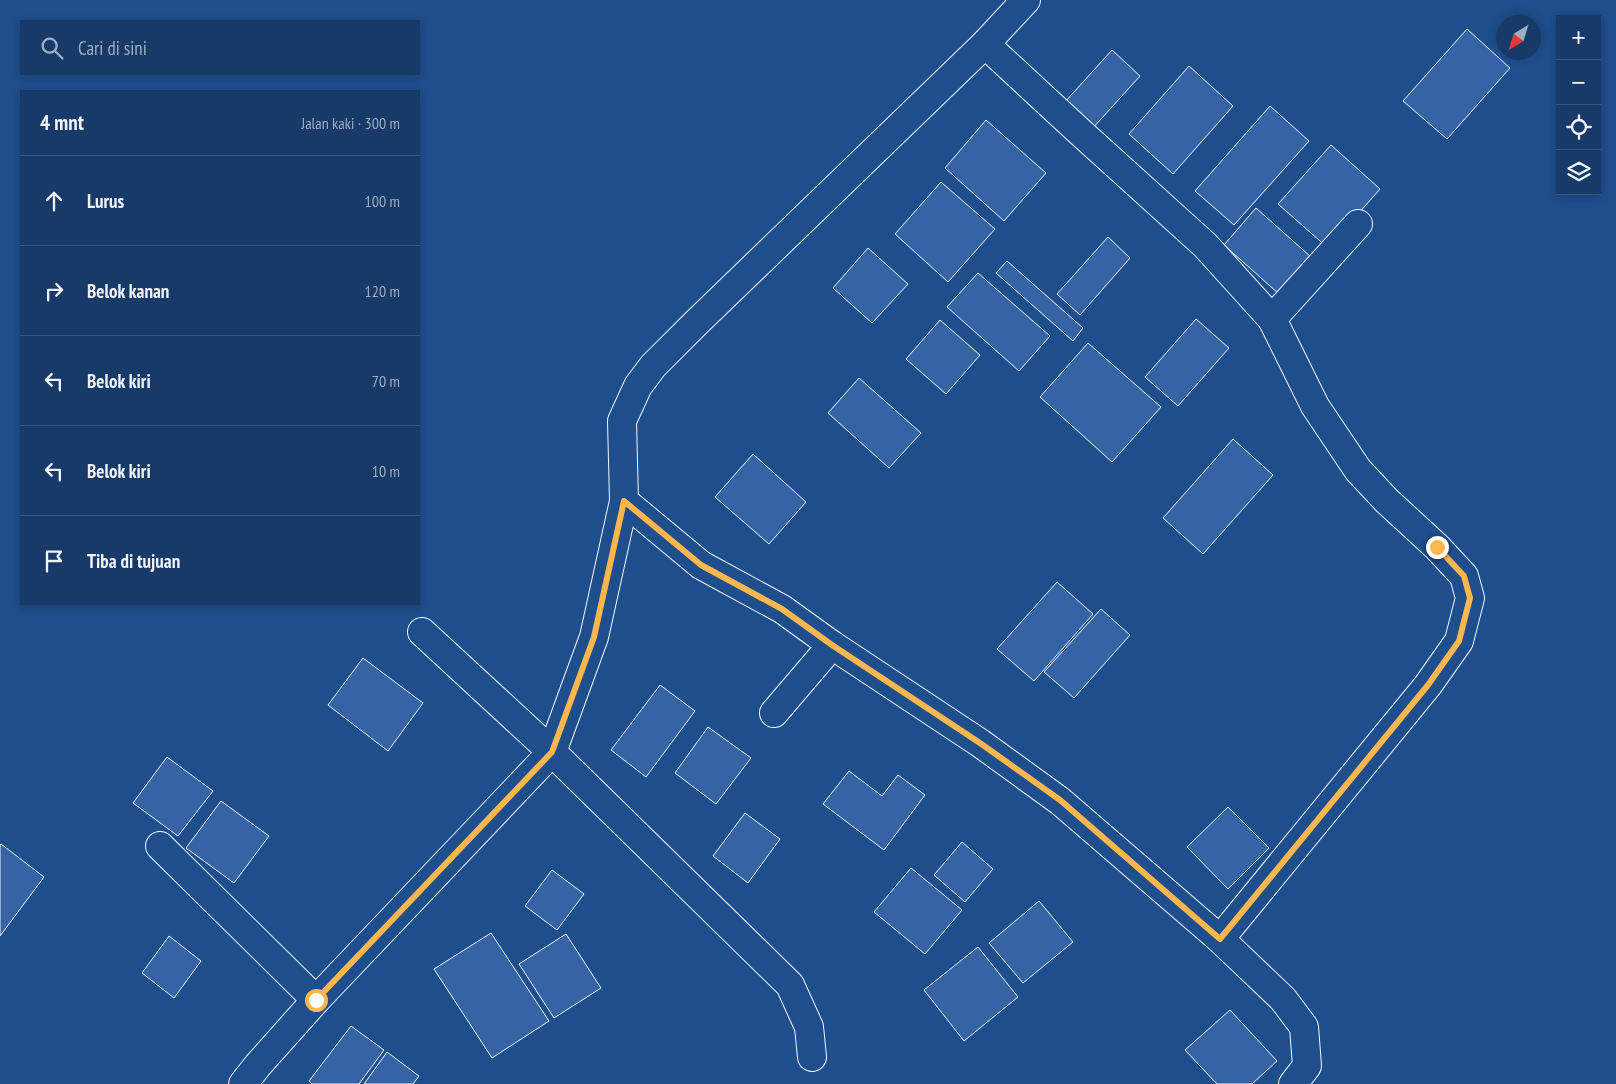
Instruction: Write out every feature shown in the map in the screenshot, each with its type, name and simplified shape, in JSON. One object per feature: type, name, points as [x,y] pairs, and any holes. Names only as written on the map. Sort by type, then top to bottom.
[{"type":"street","points":[[243,1084],[316,1000],[552,752],[594,637],[624,501],[622,421],[638,386],[654,366],[695,324],[985,44],[1026,0]]},
{"type":"street","points":[[985,44],[1079,132],[1205,244],[1272,319],[1314,406],[1358,470],[1464,576],[1470,598],[1459,641],[1428,685],[1220,939]]},
{"type":"street","points":[[1272,319],[1358,224]]},
{"type":"street","points":[[624,501],[701,565],[782,609],[832,645],[980,743],[1060,800],[1220,939],[1283,999],[1304,1027],[1307,1066],[1293,1084]]},
{"type":"street","points":[[422,632],[552,752],[790,985],[809,1027],[812,1057]]},
{"type":"street","points":[[774,713],[832,645]]},
{"type":"street","points":[[160,846],[316,1000]]},
{"type":"building","points":[[1467,29],[1496,55],[1496,60],[1501,60],[1510,68],[1447,139],[1403,101]]},
{"type":"building","points":[[1112,50],[1140,76],[1092,129],[1064,103]]},
{"type":"building","points":[[1189,66],[1233,106],[1173,174],[1129,134]]},
{"type":"building","points":[[1270,106],[1309,141],[1234,225],[1195,191]]},
{"type":"building","points":[[986,120],[1046,173],[1004,221],[945,168]]},
{"type":"building","points":[[1331,145],[1380,189],[1328,248],[1278,204]]},
{"type":"building","points":[[941,182],[995,229],[948,282],[895,234]]},
{"type":"building","points":[[1256,208],[1311,257],[1279,294],[1224,245]]},
{"type":"building","points":[[1108,237],[1130,258],[1080,315],[1057,294]]},
{"type":"building","points":[[868,248],[908,284],[872,323],[833,288]]},
{"type":"building","points":[[1007,261],[1083,328],[1073,341],[996,273]]},
{"type":"building","points":[[978,273],[1050,336],[1019,371],[947,307]]},
{"type":"building","points":[[1196,319],[1229,348],[1178,406],[1145,377]]},
{"type":"building","points":[[940,320],[980,355],[946,394],[906,359]]},
{"type":"building","points":[[1088,343],[1161,407],[1112,462],[1040,397]]},
{"type":"building","points":[[859,378],[921,433],[889,468],[828,413]]},
{"type":"building","points":[[1233,439],[1273,475],[1203,554],[1163,518]]},
{"type":"building","points":[[753,454],[806,502],[769,544],[715,497]]},
{"type":"building","points":[[1057,582],[1093,614],[1034,681],[997,649]]},
{"type":"building","points":[[1101,609],[1130,635],[1074,698],[1044,672]]},
{"type":"building","points":[[363,658],[423,703],[388,751],[328,705]]},
{"type":"building","points":[[660,685],[695,711],[646,777],[611,750]]},
{"type":"building","points":[[708,727],[751,758],[716,804],[675,773]]},
{"type":"building","points":[[167,757],[213,791],[178,836],[133,803]]},
{"type":"building","points":[[849,771],[882,796],[898,775],[925,795],[884,850],[823,804]]},
{"type":"building","points":[[221,801],[269,836],[234,883],[186,848]]},
{"type":"building","points":[[1228,807],[1269,848],[1228,889],[1187,847]]},
{"type":"building","points":[[745,813],[780,839],[748,883],[713,856]]},
{"type":"building","points":[[962,842],[993,869],[965,902],[934,875]]},
{"type":"building","points":[[0,845],[44,877],[0,936]]},
{"type":"building","points":[[911,868],[962,910],[925,954],[874,912]]},
{"type":"building","points":[[552,870],[584,894],[557,930],[525,906]]},
{"type":"building","points":[[1039,901],[1073,942],[1023,983],[989,943]]},
{"type":"building","points":[[491,933],[549,1021],[492,1058],[434,969]]},
{"type":"building","points":[[566,934],[601,988],[554,1018],[519,964]]},
{"type":"building","points":[[169,936],[201,961],[174,998],[142,973]]},
{"type":"building","points":[[978,947],[1018,997],[964,1041],[924,990]]},
{"type":"building","points":[[1230,1010],[1277,1061],[1252,1084],[1217,1084],[1185,1050]]},
{"type":"building","points":[[351,1026],[384,1050],[359,1084],[312,1084],[309,1081]]},
{"type":"building","points":[[387,1052],[419,1076],[413,1084],[364,1084]]},
{"type":"route","points":[[316,1000],[552,752],[594,637],[624,501],[701,565],[782,609],[832,645],[980,743],[1060,800],[1220,939],[1428,685],[1459,641],[1470,598],[1464,576],[1437,547]]}]
